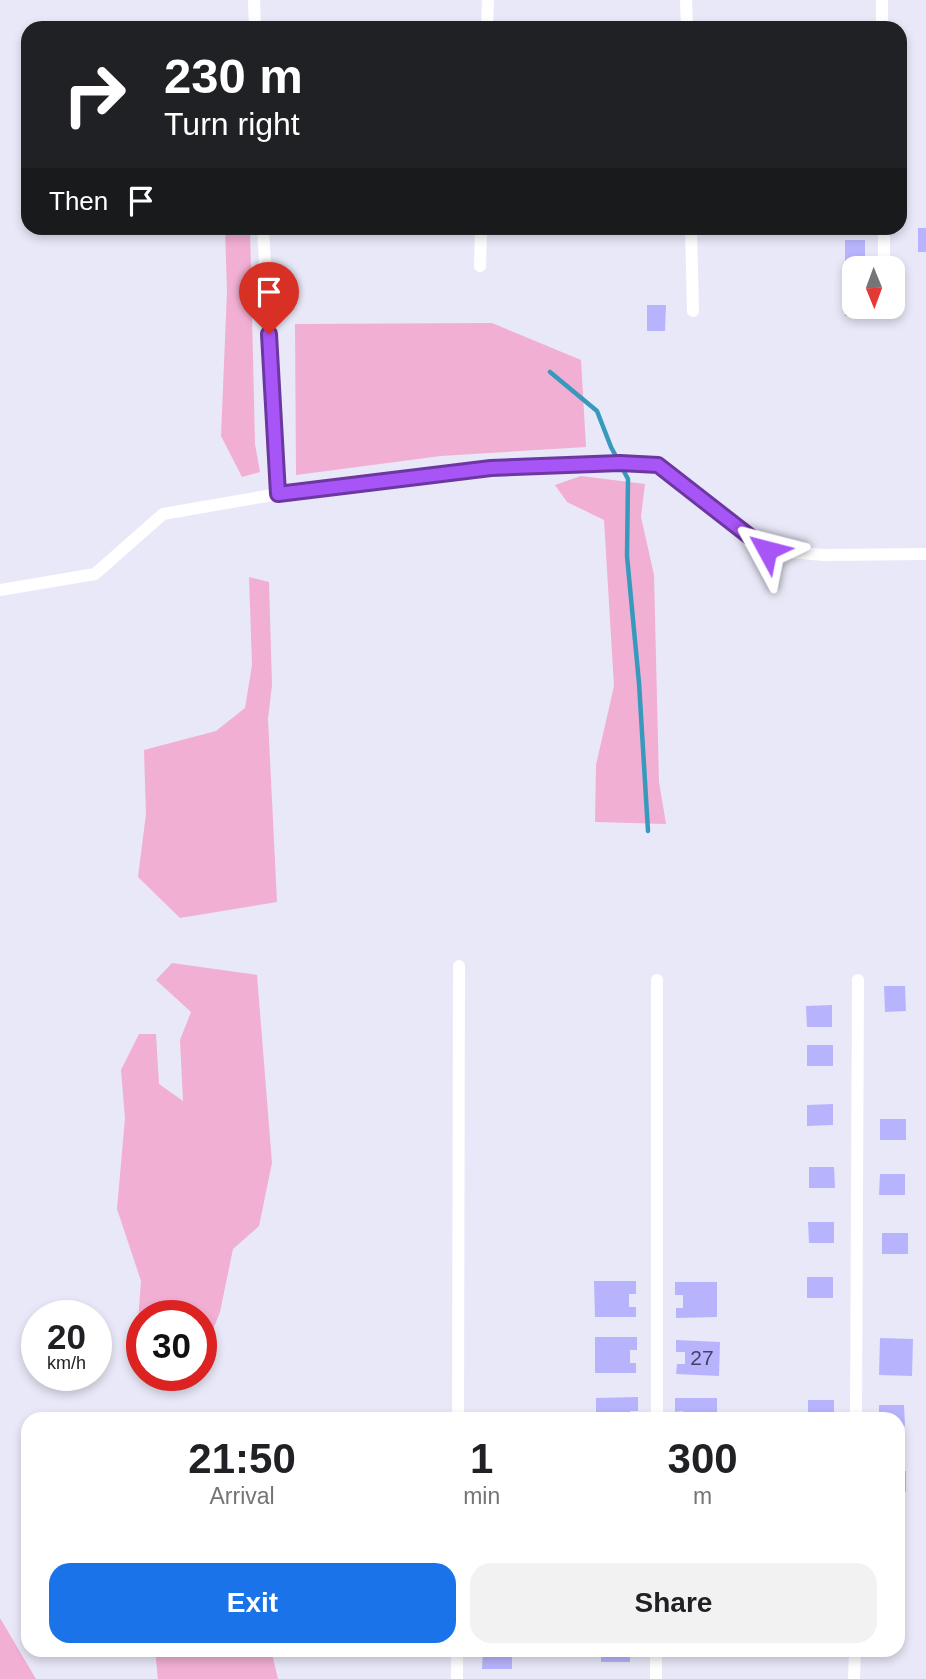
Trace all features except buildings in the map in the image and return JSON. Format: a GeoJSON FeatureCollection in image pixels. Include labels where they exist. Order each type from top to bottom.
{"type":"FeatureCollection","features":[{"type":"Feature","properties":{"kind":"street"},"geometry":{"type":"LineString","coordinates":[[254,0],[255,21]]}},
{"type":"Feature","properties":{"kind":"street"},"geometry":{"type":"LineString","coordinates":[[487,21],[488,0]]}},
{"type":"Feature","properties":{"kind":"street"},"geometry":{"type":"LineString","coordinates":[[686,0],[687,21]]}},
{"type":"Feature","properties":{"kind":"street"},"geometry":{"type":"LineString","coordinates":[[882,0],[882,21]]}},
{"type":"Feature","properties":{"kind":"street"},"geometry":{"type":"LineString","coordinates":[[263,235],[278,494]]}},
{"type":"Feature","properties":{"kind":"street"},"geometry":{"type":"LineString","coordinates":[[480,266],[481,235]]}},
{"type":"Feature","properties":{"kind":"street"},"geometry":{"type":"LineString","coordinates":[[691,235],[693,312]]}},
{"type":"Feature","properties":{"kind":"street"},"geometry":{"type":"LineString","coordinates":[[884,235],[884,256]]}},
{"type":"Feature","properties":{"kind":"street"},"geometry":{"type":"LineString","coordinates":[[0,590],[95,574],[163,514],[278,494],[491,468],[620,463],[658,465],[767,550],[824,555],[926,554]]}},
{"type":"Feature","properties":{"kind":"street"},"geometry":{"type":"LineString","coordinates":[[458,1412],[459,966]]}},
{"type":"Feature","properties":{"kind":"street"},"geometry":{"type":"LineString","coordinates":[[657,980],[657,1412]]}},
{"type":"Feature","properties":{"kind":"street"},"geometry":{"type":"LineString","coordinates":[[856,1412],[858,980]]}},
{"type":"Feature","properties":{"kind":"street"},"geometry":{"type":"LineString","coordinates":[[457,1657],[457,1679]]}},
{"type":"Feature","properties":{"kind":"street"},"geometry":{"type":"LineString","coordinates":[[656,1657],[656,1679]]}},
{"type":"Feature","properties":{"kind":"street"},"geometry":{"type":"LineString","coordinates":[[854,1679],[855,1657]]}},
{"type":"Feature","properties":{"kind":"shaded area"},"geometry":{"type":"Polygon","coordinates":[[[225,235],[250,235],[255,444],[260,472],[242,477],[221,436],[227,291],[225,235]]]}},
{"type":"Feature","properties":{"kind":"shaded area"},"geometry":{"type":"Polygon","coordinates":[[[492,323],[581,360],[586,447],[441,456],[296,475],[295,324],[492,323]]]}},
{"type":"Feature","properties":{"kind":"shaded area"},"geometry":{"type":"Polygon","coordinates":[[[581,476],[645,484],[641,517],[654,575],[659,782],[666,824],[595,822],[596,765],[614,686],[604,520],[567,502],[555,485],[581,476]]]}},
{"type":"Feature","properties":{"kind":"shaded area"},"geometry":{"type":"Polygon","coordinates":[[[249,577],[269,582],[272,685],[268,719],[277,902],[180,918],[138,877],[146,814],[144,750],[216,731],[245,708],[252,665],[249,577]]]}},
{"type":"Feature","properties":{"kind":"shaded area"},"geometry":{"type":"Polygon","coordinates":[[[172,963],[257,975],[272,1163],[259,1226],[233,1249],[217,1319],[217,1300],[140,1300],[141,1281],[117,1209],[125,1118],[121,1070],[139,1034],[156,1034],[159,1084],[183,1101],[180,1040],[191,1012],[156,980],[172,963]]]}},
{"type":"Feature","properties":{"kind":"shaded area"},"geometry":{"type":"Polygon","coordinates":[[[0,1618],[36,1679],[0,1679],[0,1618]]]}},
{"type":"Feature","properties":{"kind":"shaded area"},"geometry":{"type":"Polygon","coordinates":[[[156,1657],[273,1657],[278,1679],[158,1679],[156,1657]]]}},
{"type":"Feature","properties":{"kind":"waterway"},"geometry":{"type":"LineString","coordinates":[[550,372],[597,411],[611,447],[628,479],[627,556],[639,683],[648,831]]}},
{"type":"Feature","properties":{"kind":"route"},"geometry":{"type":"LineString","coordinates":[[269,334],[278,494],[491,468],[620,463],[658,465],[767,550]]}}]}
